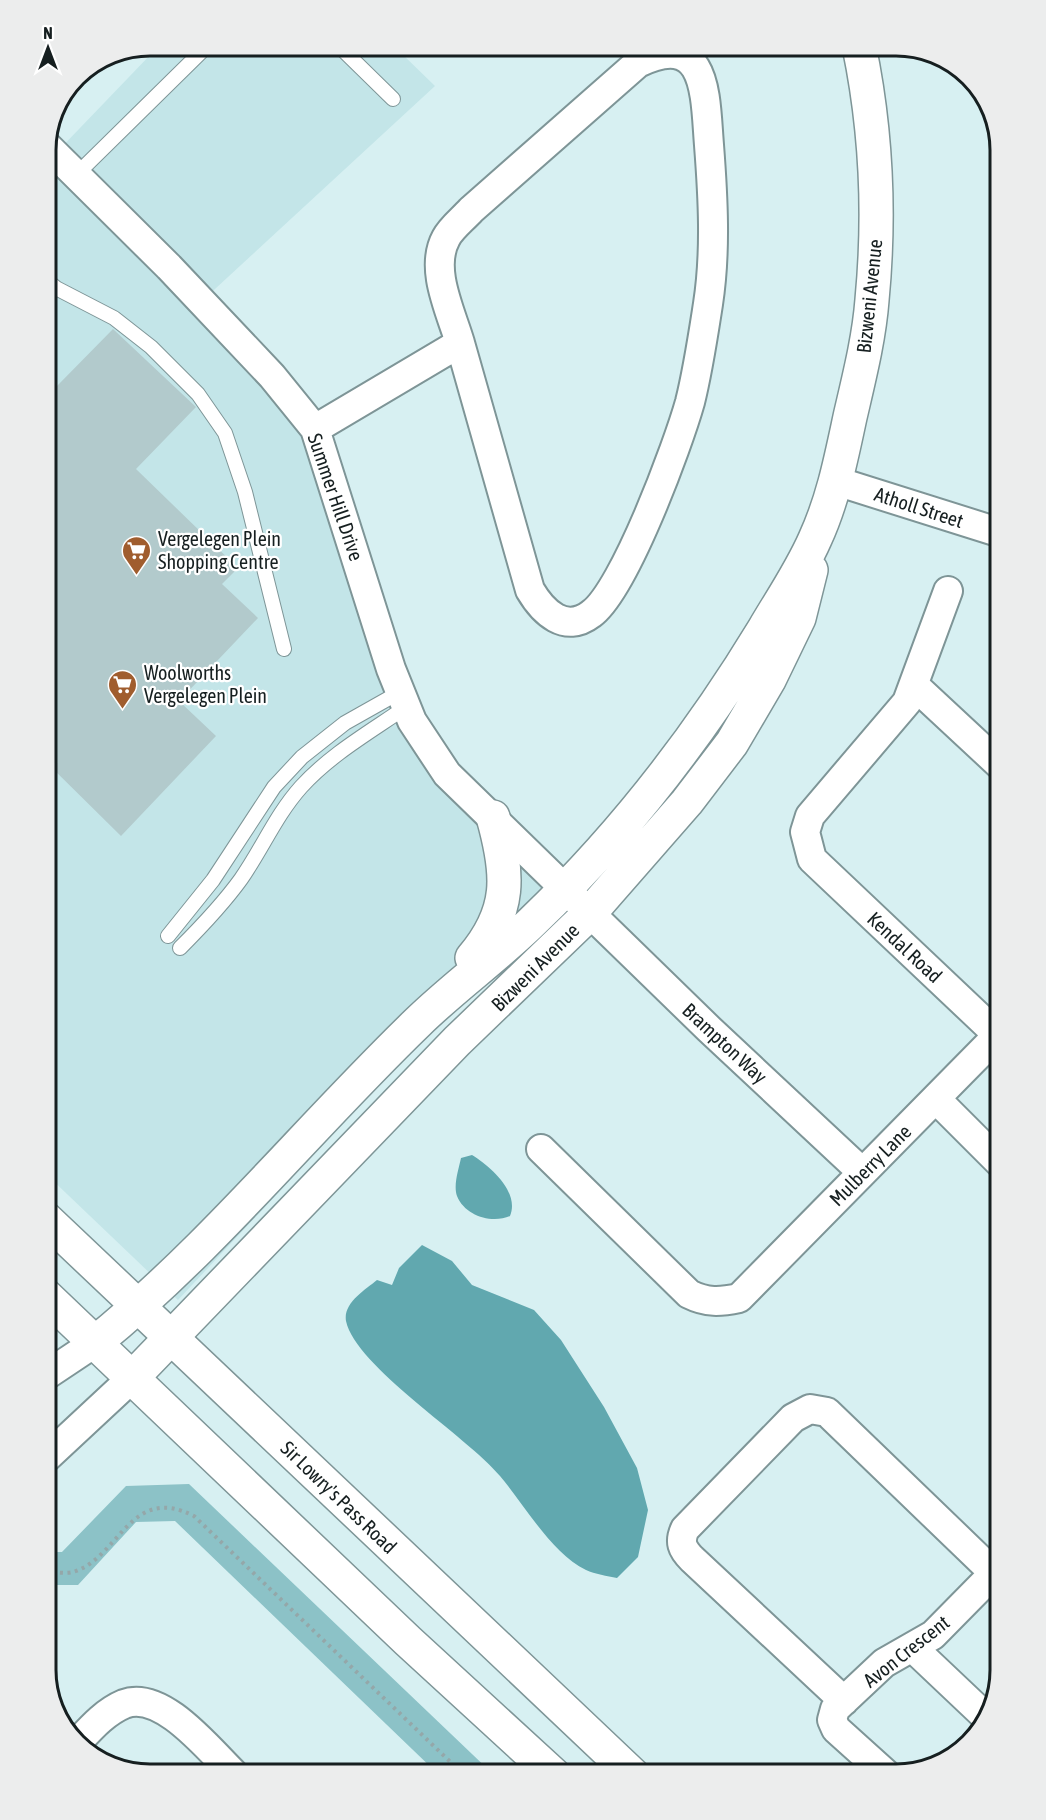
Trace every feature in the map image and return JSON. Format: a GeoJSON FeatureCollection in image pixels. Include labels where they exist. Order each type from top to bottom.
{"type":"FeatureCollection","features":[{"type":"Feature","properties":{"kind":"street"},"geometry":{"type":"LineString","coordinates":[[652,56],[638,63],[471,210],[446,236],[439,255],[441,278],[530,590],[540,608],[551,618],[576,621],[590,615],[614,587],[666,475],[690,401],[706,312],[713,204],[706,113],[701,81],[693,61],[684,56]]}},
{"type":"Feature","properties":{"kind":"street","name":"Bizweni Avenue"},"geometry":{"type":"LineString","coordinates":[[96,1342],[138,1308],[187,1262],[419,1021],[532,922],[659,784],[708,718],[815,540],[836,480],[870,313],[876,234],[867,94],[861,56]]}},
{"type":"Feature","properties":{"kind":"street","name":"Summer Hill Drive"},"geometry":{"type":"LineString","coordinates":[[56,159],[77,174],[272,376],[315,429],[412,721],[447,774],[564,889]]}},
{"type":"Feature","properties":{"kind":"street"},"geometry":{"type":"LineString","coordinates":[[315,429],[460,343]]}},
{"type":"Feature","properties":{"kind":"street","name":"Atholl Street"},"geometry":{"type":"LineString","coordinates":[[836,480],[990,529]]}},
{"type":"Feature","properties":{"kind":"street","name":"Bizweni Avenue"},"geometry":{"type":"LineString","coordinates":[[132,1378],[457,1041],[489,1014],[590,913],[687,802],[732,743],[769,680],[799,618],[811,575],[815,540]]}},
{"type":"Feature","properties":{"kind":"street"},"geometry":{"type":"LineString","coordinates":[[948,591],[915,686],[990,756]]}},
{"type":"Feature","properties":{"kind":"street","name":"Kendal Road"},"geometry":{"type":"LineString","coordinates":[[915,686],[907,702],[810,816],[805,832],[812,859],[990,1024]]}},
{"type":"Feature","properties":{"kind":"street"},"geometry":{"type":"LineString","coordinates":[[419,1021],[490,938],[499,919],[504,899],[503,851],[493,817]]}},
{"type":"Feature","properties":{"kind":"street","name":"Brampton Way"},"geometry":{"type":"LineString","coordinates":[[564,889],[862,1172]]}},
{"type":"Feature","properties":{"kind":"street","name":"Mulberry Lane"},"geometry":{"type":"LineString","coordinates":[[541,1149],[689,1294],[716,1302],[739,1298],[990,1043]]}},
{"type":"Feature","properties":{"kind":"street"},"geometry":{"type":"LineString","coordinates":[[936,1099],[990,1153]]}},
{"type":"Feature","properties":{"kind":"street","name":"Sir Lowry's Pass Road"},"geometry":{"type":"LineString","coordinates":[[56,1229],[621,1764]]}},
{"type":"Feature","properties":{"kind":"street"},"geometry":{"type":"LineString","coordinates":[[56,1312],[96,1342],[408,1641],[542,1764]]}},
{"type":"Feature","properties":{"kind":"street"},"geometry":{"type":"LineString","coordinates":[[56,1369],[96,1342]]}},
{"type":"Feature","properties":{"kind":"street"},"geometry":{"type":"LineString","coordinates":[[56,1449],[132,1378]]}},
{"type":"Feature","properties":{"kind":"street"},"geometry":{"type":"LineString","coordinates":[[875,1764],[836,1729],[832,1720],[839,1705],[692,1559],[682,1545],[681,1537],[685,1529],[793,1418],[810,1409],[827,1412],[990,1563]]}},
{"type":"Feature","properties":{"kind":"street","name":"Avon Crescent"},"geometry":{"type":"LineString","coordinates":[[839,1705],[884,1663],[933,1635],[990,1576]]}},
{"type":"Feature","properties":{"kind":"street"},"geometry":{"type":"LineString","coordinates":[[912,1647],[981,1712]]}},
{"type":"Feature","properties":{"kind":"street"},"geometry":{"type":"LineString","coordinates":[[83,1737],[112,1710],[126,1703],[160,1706],[224,1764]]}},
{"type":"Feature","properties":{"kind":"lane"},"geometry":{"type":"LineString","coordinates":[[77,174],[197,56]]}},
{"type":"Feature","properties":{"kind":"lane"},"geometry":{"type":"LineString","coordinates":[[349,56],[393,99]]}},
{"type":"Feature","properties":{"kind":"lane"},"geometry":{"type":"LineString","coordinates":[[56,288],[114,318],[151,347],[198,394],[225,433],[245,492],[284,649]]}},
{"type":"Feature","properties":{"kind":"lane"},"geometry":{"type":"LineString","coordinates":[[168,936],[213,880],[274,787],[302,757],[345,723],[403,699]]}},
{"type":"Feature","properties":{"kind":"lane"},"geometry":{"type":"LineString","coordinates":[[180,948],[219,907],[242,878],[280,814],[301,787],[403,699]]}},
{"type":"Feature","properties":{"kind":"path"},"geometry":{"type":"LineString","coordinates":[[56,1571],[72,1572],[88,1564],[143,1512],[175,1506],[194,1516],[453,1764]]}},
{"type":"Feature","properties":{"kind":"shaded area"},"geometry":{"type":"Polygon","coordinates":[[[149,56],[404,56],[435,86],[202,301],[315,428],[446,775],[562,889],[178,1300],[56,1184],[56,153],[149,56]]]}},
{"type":"Feature","properties":{"kind":"shaded area"},"geometry":{"type":"Polygon","coordinates":[[[472,1155],[495,1173],[507,1189],[512,1207],[510,1216],[487,1218],[466,1209],[461,1203],[456,1192],[456,1182],[461,1158],[472,1155]]]}},
{"type":"Feature","properties":{"kind":"shaded area"},"geometry":{"type":"Polygon","coordinates":[[[422,1245],[452,1261],[472,1285],[534,1310],[561,1340],[604,1407],[637,1468],[648,1510],[638,1557],[617,1578],[586,1570],[561,1552],[500,1476],[463,1441],[390,1380],[354,1339],[346,1321],[346,1314],[351,1303],[377,1280],[392,1285],[399,1268],[422,1245]]]}},
{"type":"Feature","properties":{"kind":"shaded area"},"geometry":{"type":"Polygon","coordinates":[[[189,1484],[482,1764],[428,1764],[175,1521],[136,1522],[78,1585],[56,1585],[56,1552],[62,1552],[126,1486],[189,1484]]]}},
{"type":"Feature","properties":{"kind":"building","name":"Vergelegen Plein Shopping Centre"},"geometry":{"type":"Polygon","coordinates":[[[113,329],[196,407],[136,469],[238,568],[222,584],[258,618],[179,701],[216,736],[121,836],[56,772],[57,386],[113,329]]]}},
{"type":"Feature","properties":{"kind":"place","name":"Vergelegen Plein Shopping Centre"},"geometry":{"type":"Point","coordinates":[137,576]}},
{"type":"Feature","properties":{"kind":"place","name":"Woolworths Vergelegen Plein"},"geometry":{"type":"Point","coordinates":[123,710]}}]}
